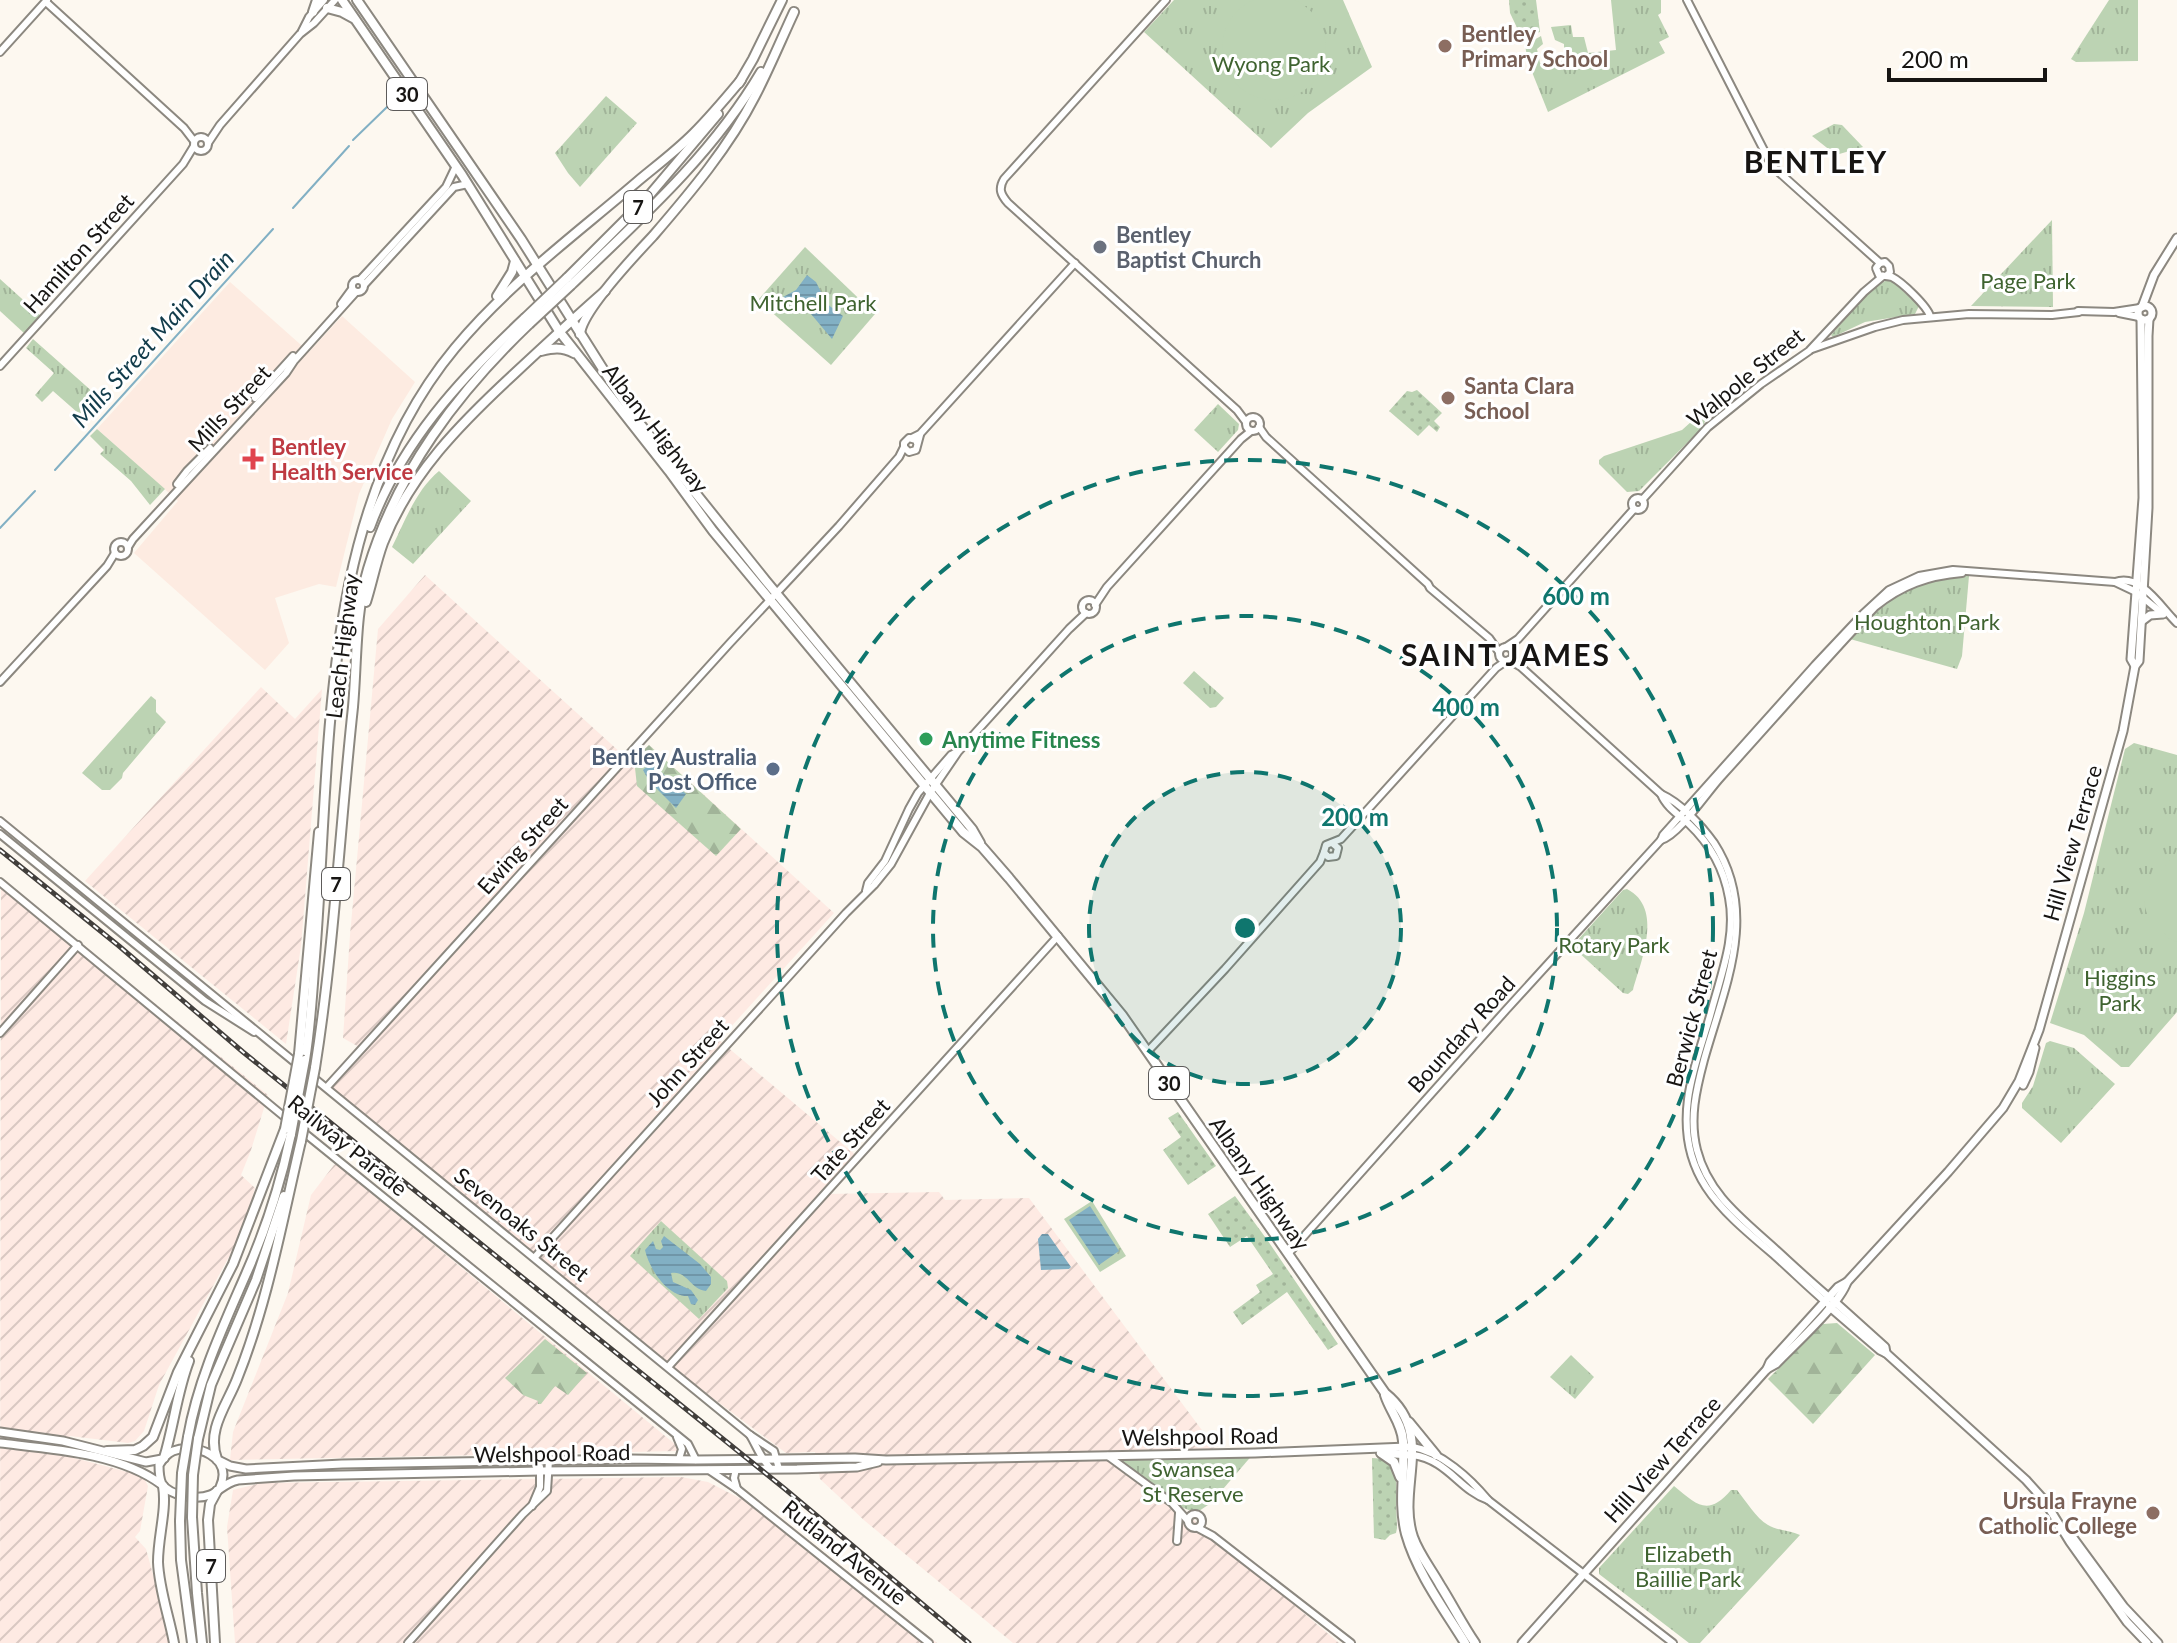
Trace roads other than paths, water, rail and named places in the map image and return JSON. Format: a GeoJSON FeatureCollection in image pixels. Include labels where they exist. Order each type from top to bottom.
{"type":"FeatureCollection","features":[{"type":"Feature","properties":{"kind":"highway"},"geometry":{"type":"LineString","coordinates":[[313,12],[317,0]]}},
{"type":"Feature","properties":{"kind":"highway","name":"Albany Highway"},"geometry":{"type":"LineString","coordinates":[[342,0],[468,184],[559,331],[770,602],[930,785]]}},
{"type":"Feature","properties":{"kind":"highway","name":"Albany Highway"},"geometry":{"type":"LineString","coordinates":[[357,0],[538,264],[637,420],[930,785],[963,832],[982,847],[1122,1015],[1385,1393]]}},
{"type":"Feature","properties":{"kind":"highway","name":"Leach Highway"},"geometry":{"type":"LineString","coordinates":[[569,282],[672,171],[720,111],[741,80],[782,0]]}},
{"type":"Feature","properties":{"kind":"highway","name":"Leach Highway"},"geometry":{"type":"LineString","coordinates":[[297,1157],[322,1027],[359,626],[368,570],[382,530],[431,436],[465,390],[527,321],[679,180],[706,150],[752,87],[799,0]]}},
{"type":"Feature","properties":{"kind":"highway"},"geometry":{"type":"LineString","coordinates":[[326,4],[357,21]]}},
{"type":"Feature","properties":{"kind":"highway"},"geometry":{"type":"LineString","coordinates":[[580,334],[583,323],[605,291],[687,195],[730,137],[754,97],[794,12]]}},
{"type":"Feature","properties":{"kind":"highway"},"geometry":{"type":"LineString","coordinates":[[347,588],[379,482],[394,445],[436,373],[454,349],[524,276],[692,135],[741,80]]}},
{"type":"Feature","properties":{"kind":"highway"},"geometry":{"type":"LineString","coordinates":[[521,239],[533,248],[554,251]]}},
{"type":"Feature","properties":{"kind":"highway"},"geometry":{"type":"LineString","coordinates":[[489,310],[512,272],[515,261]]}},
{"type":"Feature","properties":{"kind":"highway"},"geometry":{"type":"LineString","coordinates":[[359,626],[383,543],[405,499],[430,461],[458,427],[605,291]]}},
{"type":"Feature","properties":{"kind":"highway","name":"7"},"geometry":{"type":"LineString","coordinates":[[202,1643],[192,1517],[192,1416],[208,1363],[281,1179],[315,960],[328,750],[347,588],[379,502],[418,436],[483,358],[527,321]]}},
{"type":"Feature","properties":{"kind":"highway"},"geometry":{"type":"LineString","coordinates":[[537,352],[555,347],[578,356]]}},
{"type":"Feature","properties":{"kind":"highway"},"geometry":{"type":"LineString","coordinates":[[302,1057],[300,1042],[313,885],[335,673]]}},
{"type":"Feature","properties":{"kind":"highway"},"geometry":{"type":"LineString","coordinates":[[300,1042],[315,960]]}},
{"type":"Feature","properties":{"kind":"highway"},"geometry":{"type":"LineString","coordinates":[[107,1451],[135,1450],[153,1437],[178,1372],[233,1264],[288,1131]]}},
{"type":"Feature","properties":{"kind":"highway","name":"7"},"geometry":{"type":"LineString","coordinates":[[192,1643],[181,1560],[182,1473],[211,1385],[256,1280],[297,1157]]}},
{"type":"Feature","properties":{"kind":"highway","name":"7"},"geometry":{"type":"LineString","coordinates":[[219,1460],[213,1447],[215,1429],[251,1341],[276,1257],[297,1157]]}},
{"type":"Feature","properties":{"kind":"highway"},"geometry":{"type":"LineString","coordinates":[[164,1458],[172,1433],[181,1381],[213,1304]]}},
{"type":"Feature","properties":{"kind":"highway","name":"30"},"geometry":{"type":"LineString","coordinates":[[1385,1393],[1394,1400],[1413,1439],[1402,1489],[1403,1519],[1411,1548],[1465,1643]]}},
{"type":"Feature","properties":{"kind":"highway","name":"30"},"geometry":{"type":"LineString","coordinates":[[1385,1393],[1408,1451],[1408,1509],[1412,1534],[1419,1551],[1475,1643]]}},
{"type":"Feature","properties":{"kind":"highway"},"geometry":{"type":"LineString","coordinates":[[1403,1415],[1436,1455]]}},
{"type":"Feature","properties":{"kind":"highway"},"geometry":{"type":"LineString","coordinates":[[1381,1453],[1396,1465],[1402,1489]]}},
{"type":"Feature","properties":{"kind":"highway"},"geometry":{"type":"LineString","coordinates":[[163,1485],[165,1496],[158,1565],[174,1643]]}},
{"type":"Feature","properties":{"kind":"highway","name":"7"},"geometry":{"type":"LineString","coordinates":[[215,1643],[208,1520],[210,1504],[219,1489]]}},
{"type":"Feature","properties":{"kind":"main road","name":"Hill View Terrace"},"geometry":{"type":"LineString","coordinates":[[2135,666],[2131,659],[2148,508],[2148,336],[2144,313],[2149,288],[2177,238]]}},
{"type":"Feature","properties":{"kind":"main road","name":"Hill View Terrace"},"geometry":{"type":"LineString","coordinates":[[1522,1643],[1767,1369],[1776,1364],[1844,1290],[1847,1282],[2003,1108],[2019,1081],[2039,1030],[2123,731],[2135,666],[2139,661],[2142,621],[2140,590]]}},
{"type":"Feature","properties":{"kind":"main road"},"geometry":{"type":"LineString","coordinates":[[2142,621],[2150,615],[2167,615]]}},
{"type":"Feature","properties":{"kind":"main road","name":"Berwick Street"},"geometry":{"type":"LineString","coordinates":[[1830,1302],[1885,1347],[1886,1353],[2026,1480],[2044,1500],[2115,1606],[2147,1643]]}},
{"type":"Feature","properties":{"kind":"main road"},"geometry":{"type":"LineString","coordinates":[[0,1443],[121,1463],[143,1472],[173,1492],[192,1496],[209,1496],[219,1489],[224,1474],[219,1460],[201,1452],[175,1451],[149,1463],[63,1441],[5,1433]]}},
{"type":"Feature","properties":{"kind":"main road"},"geometry":{"type":"LineString","coordinates":[[5,1433],[12,1440],[28,1446]]}},
{"type":"Feature","properties":{"kind":"main road","name":"Welshpool Road"},"geometry":{"type":"LineString","coordinates":[[1372,1450],[1378,1446],[1408,1451]]}},
{"type":"Feature","properties":{"kind":"main road","name":"Welshpool Road"},"geometry":{"type":"LineString","coordinates":[[219,1489],[238,1480],[294,1476],[709,1470],[855,1458],[1408,1451]]}},
{"type":"Feature","properties":{"kind":"main road"},"geometry":{"type":"LineString","coordinates":[[163,1485],[159,1467],[164,1458]]}},
{"type":"Feature","properties":{"kind":"main road","name":"Welshpool Road"},"geometry":{"type":"LineString","coordinates":[[219,1460],[246,1469],[342,1464],[679,1459],[761,1459],[776,1466]]}},
{"type":"Feature","properties":{"kind":"main road","name":"Berwick Street"},"geometry":{"type":"LineString","coordinates":[[2069,1538],[2074,1539],[2124,1607],[2158,1643]]}},
{"type":"Feature","properties":{"kind":"street","name":"Hamilton Street"},"geometry":{"type":"LineString","coordinates":[[300,34],[313,12],[335,0]]}},
{"type":"Feature","properties":{"kind":"street","name":"Berwick Street"},"geometry":{"type":"LineString","coordinates":[[1166,0],[1004,179],[1001,194],[1251,426],[1431,584],[1661,794],[1664,801],[1685,816],[1704,840],[1727,888],[1731,921],[1726,959],[1688,1095],[1688,1134],[1694,1164],[1716,1203],[1830,1302]]}},
{"type":"Feature","properties":{"kind":"street"},"geometry":{"type":"LineString","coordinates":[[1687,0],[1772,166],[1871,257],[1878,267],[1928,308],[1930,316]]}},
{"type":"Feature","properties":{"kind":"street"},"geometry":{"type":"LineString","coordinates":[[0,52],[46,1],[200,142]]}},
{"type":"Feature","properties":{"kind":"street","name":"Hamilton Street"},"geometry":{"type":"LineString","coordinates":[[0,366],[200,142],[220,125],[300,34],[314,23],[326,4]]}},
{"type":"Feature","properties":{"kind":"street"},"geometry":{"type":"LineString","coordinates":[[362,282],[353,281],[354,290],[362,291],[362,282],[446,187],[456,166]]}},
{"type":"Feature","properties":{"kind":"street"},"geometry":{"type":"LineString","coordinates":[[362,282],[454,187],[468,184]]}},
{"type":"Feature","properties":{"kind":"street"},"geometry":{"type":"LineString","coordinates":[[915,440],[906,440],[906,449],[916,450],[915,440],[920,434],[1075,263]]}},
{"type":"Feature","properties":{"kind":"street"},"geometry":{"type":"LineString","coordinates":[[1878,267],[1887,263],[1887,274]]}},
{"type":"Feature","properties":{"kind":"street","name":"Walpole Street"},"geometry":{"type":"LineString","coordinates":[[1872,284],[1878,267]]}},
{"type":"Feature","properties":{"kind":"street","name":"Walpole Street"},"geometry":{"type":"LineString","coordinates":[[1506,654],[1634,509],[1631,504],[1633,500],[1642,500],[1708,427],[1809,351],[1872,284],[1887,274]]}},
{"type":"Feature","properties":{"kind":"street","name":"Mills Street"},"geometry":{"type":"LineString","coordinates":[[126,544],[286,373],[354,290]]}},
{"type":"Feature","properties":{"kind":"street"},"geometry":{"type":"LineString","coordinates":[[1809,351],[1889,323],[1930,316],[2057,311],[2144,313]]}},
{"type":"Feature","properties":{"kind":"street"},"geometry":{"type":"LineString","coordinates":[[1107,587],[1084,602],[1084,610],[1092,613],[1107,587],[1251,426]]}},
{"type":"Feature","properties":{"kind":"street","name":"Ewing Street"},"geometry":{"type":"LineString","coordinates":[[327,1087],[906,449]]}},
{"type":"Feature","properties":{"kind":"street"},"geometry":{"type":"LineString","coordinates":[[0,682],[117,555],[128,554],[126,544],[118,542],[115,545],[117,555]]}},
{"type":"Feature","properties":{"kind":"street","name":"Boundary Road"},"geometry":{"type":"LineString","coordinates":[[1288,1254],[1663,835],[1685,816],[1815,665],[1881,596],[1902,582],[1926,573],[1953,570],[2115,582],[2140,590],[2177,623]]}},
{"type":"Feature","properties":{"kind":"street"},"geometry":{"type":"LineString","coordinates":[[1088,600],[1095,605]]}},
{"type":"Feature","properties":{"kind":"street","name":"John Street"},"geometry":{"type":"LineString","coordinates":[[535,1257],[866,891],[868,883],[885,861],[909,809],[951,755],[958,752],[1084,610]]}},
{"type":"Feature","properties":{"kind":"street"},"geometry":{"type":"LineString","coordinates":[[1326,855],[1336,856],[1335,846],[1506,654]]}},
{"type":"Feature","properties":{"kind":"street","name":"Sevenoaks Street"},"geometry":{"type":"LineString","coordinates":[[0,821],[750,1435],[774,1451],[776,1466]]}},
{"type":"Feature","properties":{"kind":"street","name":"Sevenoaks Street"},"geometry":{"type":"LineString","coordinates":[[0,834],[205,1001],[271,1041]]}},
{"type":"Feature","properties":{"kind":"street"},"geometry":{"type":"LineString","coordinates":[[1148,1051],[1320,862],[1326,855],[1326,845],[1335,846]]}},
{"type":"Feature","properties":{"kind":"street","name":"Railway Parade"},"geometry":{"type":"LineString","coordinates":[[0,882],[691,1447],[696,1460]]}},
{"type":"Feature","properties":{"kind":"street"},"geometry":{"type":"LineString","coordinates":[[76,895],[96,898],[94,910]]}},
{"type":"Feature","properties":{"kind":"street","name":"Tate Street"},"geometry":{"type":"LineString","coordinates":[[668,1367],[1058,936]]}},
{"type":"Feature","properties":{"kind":"street"},"geometry":{"type":"LineString","coordinates":[[0,1033],[78,945]]}},
{"type":"Feature","properties":{"kind":"street"},"geometry":{"type":"LineString","coordinates":[[675,1434],[682,1445],[679,1459]]}},
{"type":"Feature","properties":{"kind":"street","name":"Sevenoaks Street"},"geometry":{"type":"LineString","coordinates":[[750,1435],[761,1459]]}},
{"type":"Feature","properties":{"kind":"street"},"geometry":{"type":"LineString","coordinates":[[1408,1451],[1443,1467],[1479,1497],[1488,1500]]}},
{"type":"Feature","properties":{"kind":"street"},"geometry":{"type":"LineString","coordinates":[[1408,1451],[1436,1455],[1488,1500],[1673,1642]]}},
{"type":"Feature","properties":{"kind":"street"},"geometry":{"type":"LineString","coordinates":[[1108,1456],[1172,1503],[1201,1516],[1201,1525],[1213,1536],[1351,1643]]}},
{"type":"Feature","properties":{"kind":"street"},"geometry":{"type":"LineString","coordinates":[[408,1643],[547,1491],[544,1460]]}},
{"type":"Feature","properties":{"kind":"street"},"geometry":{"type":"LineString","coordinates":[[736,1469],[733,1475],[737,1489]]}},
{"type":"Feature","properties":{"kind":"street","name":"Rutland Avenue"},"geometry":{"type":"LineString","coordinates":[[709,1470],[929,1643]]}},
{"type":"Feature","properties":{"kind":"street"},"geometry":{"type":"LineString","coordinates":[[1172,1503],[1191,1527],[1201,1525]]}},
{"type":"Feature","properties":{"kind":"street"},"geometry":{"type":"LineString","coordinates":[[1177,1541],[1179,1512]]}},
{"type":"Feature","properties":{"kind":"street"},"geometry":{"type":"LineString","coordinates":[[1188,1521],[1189,1516],[1196,1513]]}},
{"type":"Feature","properties":{"kind":"water"},"geometry":{"type":"Polygon","coordinates":[[[807,275],[816,282],[827,304],[843,316],[832,339],[811,314],[783,297],[796,290],[807,275]]]}},
{"type":"Feature","properties":{"kind":"water"},"geometry":{"type":"Polygon","coordinates":[[[651,763],[686,794],[676,808],[649,781],[643,770],[651,763]]]}},
{"type":"Feature","properties":{"kind":"water"},"geometry":{"type":"Polygon","coordinates":[[[1090,1206],[1119,1251],[1099,1265],[1069,1220],[1090,1206]]]}},
{"type":"Feature","properties":{"kind":"water"},"geometry":{"type":"Polygon","coordinates":[[[1042,1234],[1048,1234],[1071,1267],[1069,1269],[1041,1270],[1038,1239],[1042,1234]]]}},
{"type":"Feature","properties":{"kind":"water"},"geometry":{"type":"Polygon","coordinates":[[[664,1236],[700,1264],[711,1277],[706,1291],[681,1274],[671,1273],[673,1282],[691,1290],[698,1300],[695,1305],[691,1304],[688,1296],[666,1287],[650,1265],[645,1250],[653,1241],[656,1249],[660,1250],[664,1236]]]}},
{"type":"Feature","properties":{"kind":"waterway"},"geometry":{"type":"LineString","coordinates":[[353,140],[387,107]]}},
{"type":"Feature","properties":{"kind":"waterway","name":"Mills Street Main Drain"},"geometry":{"type":"LineString","coordinates":[[293,208],[349,146]]}},
{"type":"Feature","properties":{"kind":"waterway","name":"Mills Street Main Drain"},"geometry":{"type":"LineString","coordinates":[[55,470],[273,229]]}},
{"type":"Feature","properties":{"kind":"waterway","name":"Mills Street Main Drain"},"geometry":{"type":"LineString","coordinates":[[0,528],[35,491]]}},
{"type":"Feature","properties":{"kind":"railway"},"geometry":{"type":"LineString","coordinates":[[0,850],[243,1052],[785,1489],[969,1643]]}},
{"type":"Feature","properties":{"kind":"place","name":"Bentley Primary School"},"geometry":{"type":"Point","coordinates":[1445,46]}},
{"type":"Feature","properties":{"kind":"place","name":"Bentley Baptist Church"},"geometry":{"type":"Point","coordinates":[1100,247]}},
{"type":"Feature","properties":{"kind":"place","name":"Santa Clara School"},"geometry":{"type":"Point","coordinates":[1448,398]}},
{"type":"Feature","properties":{"kind":"place","name":"Bentley Health Service"},"geometry":{"type":"Point","coordinates":[253,459]}},
{"type":"Feature","properties":{"kind":"place","name":"Anytime Fitness"},"geometry":{"type":"Point","coordinates":[926,739]}},
{"type":"Feature","properties":{"kind":"place","name":"Bentley Australia Post Office"},"geometry":{"type":"Point","coordinates":[773,769]}},
{"type":"Feature","properties":{"kind":"place","name":"Ursula Frayne Catholic College"},"geometry":{"type":"Point","coordinates":[2153,1513]}},
{"type":"Feature","properties":{"kind":"district","name":"BENTLEY"},"geometry":{"type":"Point","coordinates":[1816,161]}},
{"type":"Feature","properties":{"kind":"district","name":"SAINT JAMES"},"geometry":{"type":"Point","coordinates":[1506,654]}},
{"type":"Feature","properties":{"kind":"park label","name":"Wyong Park"},"geometry":{"type":"Point","coordinates":[1271,63]}},
{"type":"Feature","properties":{"kind":"park label","name":"Page Park"},"geometry":{"type":"Point","coordinates":[2028,280]}},
{"type":"Feature","properties":{"kind":"park label","name":"Mitchell Park"},"geometry":{"type":"Point","coordinates":[813,302]}},
{"type":"Feature","properties":{"kind":"park label","name":"Houghton Park"},"geometry":{"type":"Point","coordinates":[1927,621]}},
{"type":"Feature","properties":{"kind":"park label","name":"Rotary Park"},"geometry":{"type":"Point","coordinates":[1614,944]}},
{"type":"Feature","properties":{"kind":"park label","name":"Higgins Park"},"geometry":{"type":"Point","coordinates":[2120,990]}},
{"type":"Feature","properties":{"kind":"park label","name":"Swansea St Reserve"},"geometry":{"type":"Point","coordinates":[1193,1480]}},
{"type":"Feature","properties":{"kind":"park label","name":"Elizabeth Baillie Park"},"geometry":{"type":"Point","coordinates":[1688,1566]}}]}
